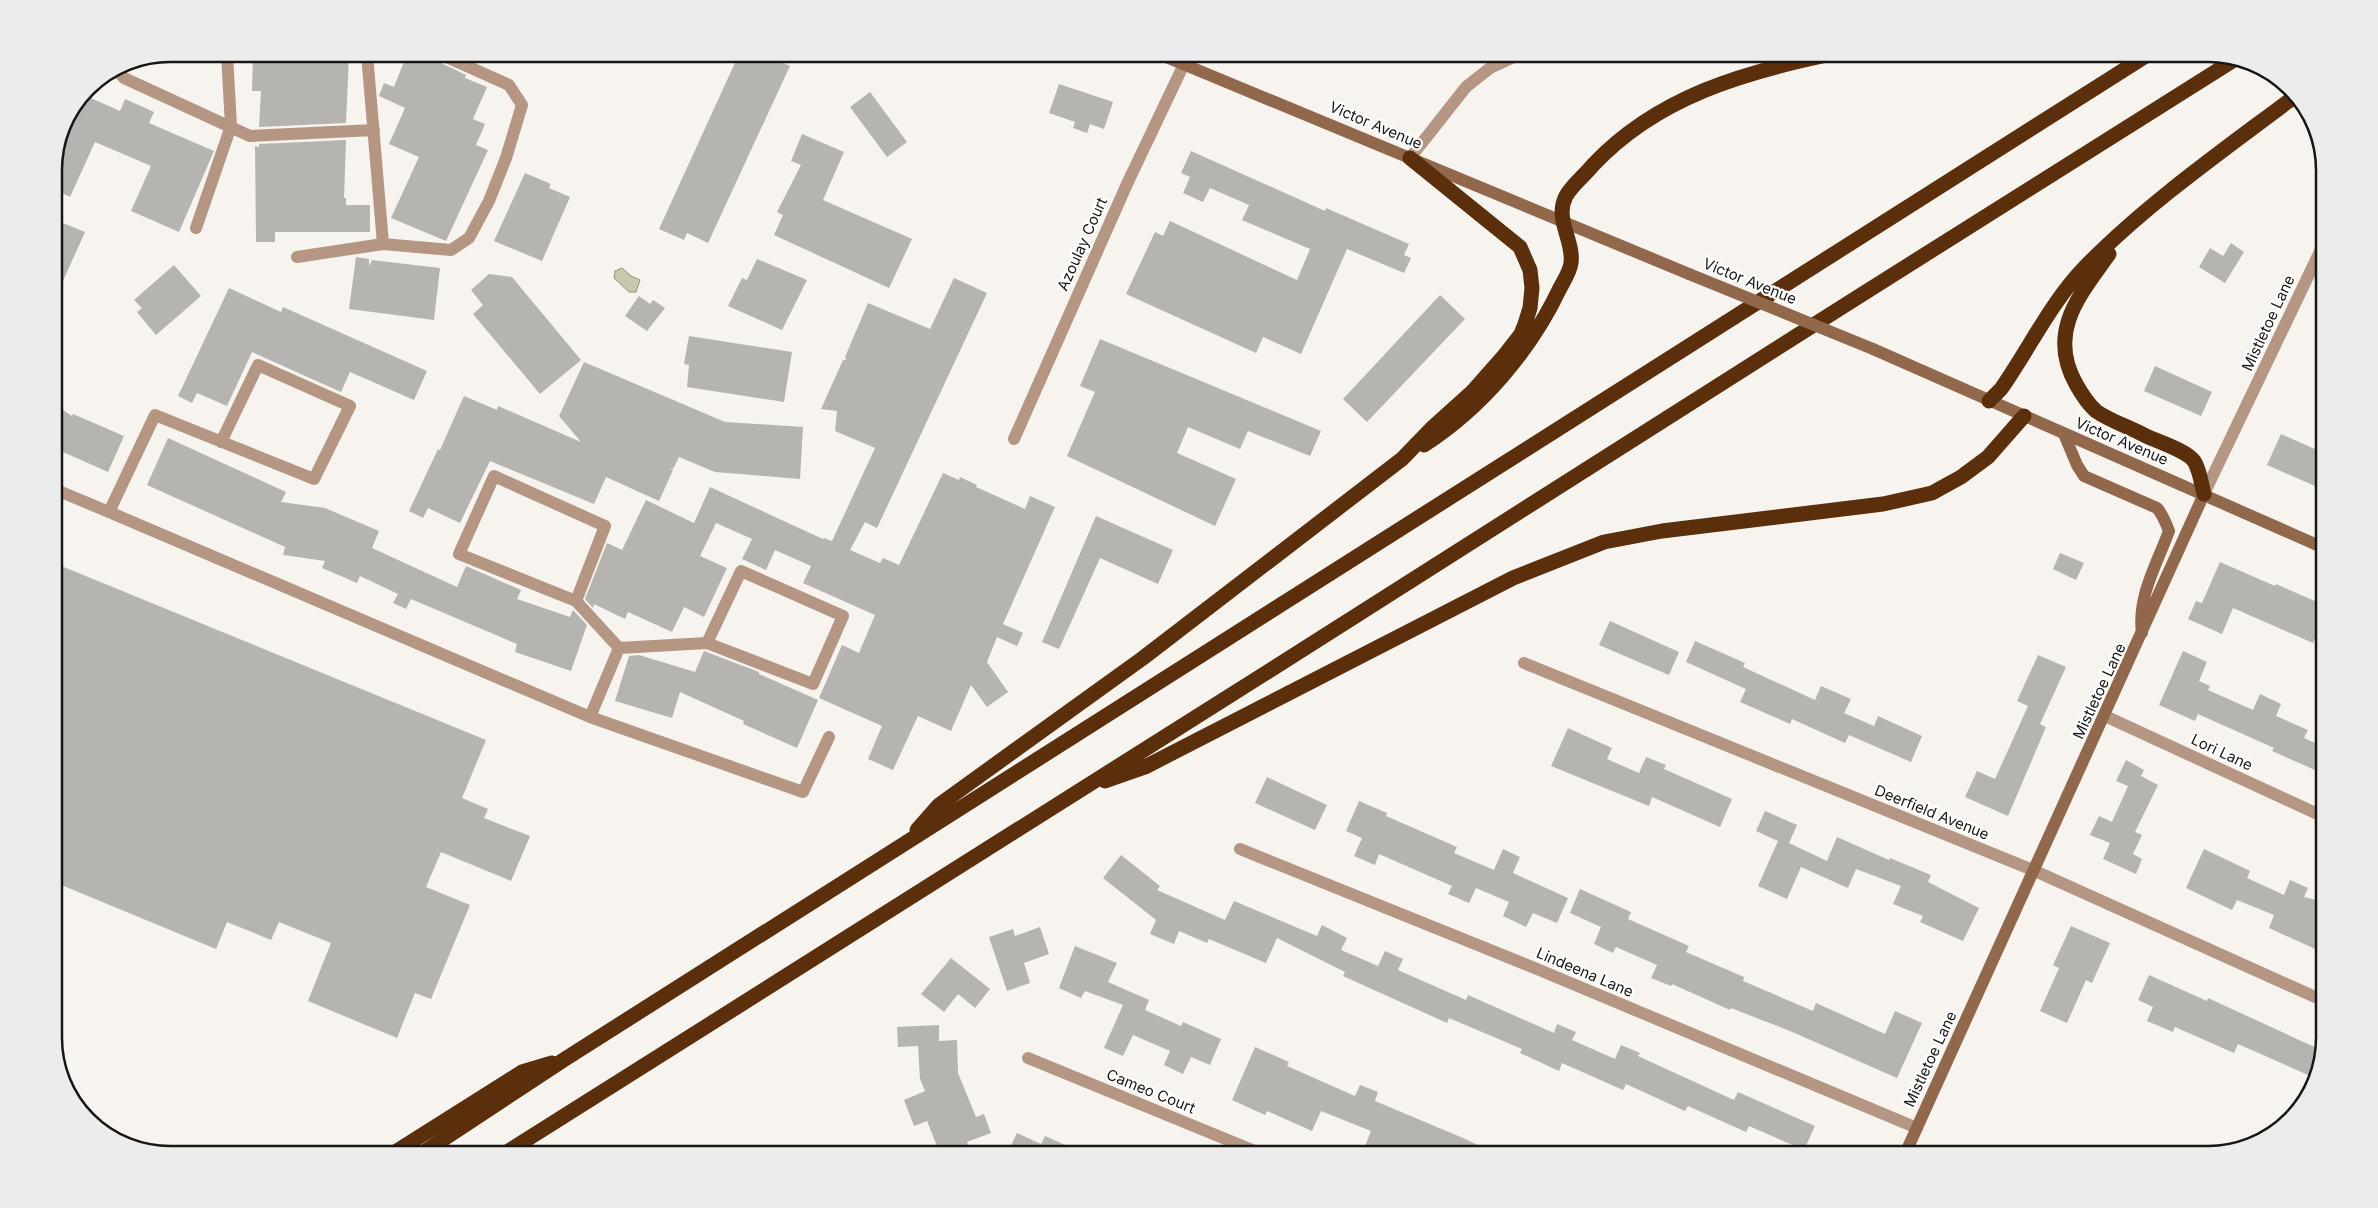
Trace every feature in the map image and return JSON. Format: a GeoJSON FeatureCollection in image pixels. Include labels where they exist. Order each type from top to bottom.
{"type":"FeatureCollection","features":[{"type":"Feature","properties":{"kind":"highway"},"geometry":{"type":"LineString","coordinates":[[906,843],[939,805],[1143,658],[1402,459],[1441,434],[1483,396],[1521,353],[1535,333],[1550,310],[1571,264],[1571,254],[1563,221],[1563,206],[1572,190],[1620,139],[1676,102],[1736,77],[1798,62]]}},
{"type":"Feature","properties":{"kind":"highway"},"geometry":{"type":"LineString","coordinates":[[433,1146],[565,1059],[2136,62]]}},
{"type":"Feature","properties":{"kind":"highway"},"geometry":{"type":"LineString","coordinates":[[517,1146],[1595,462],[1866,294],[2226,65]]}},
{"type":"Feature","properties":{"kind":"highway"},"geometry":{"type":"LineString","coordinates":[[1989,401],[2001,389],[2061,298],[2084,268],[2128,227],[2290,100]]}},
{"type":"Feature","properties":{"kind":"highway"},"geometry":{"type":"LineString","coordinates":[[1402,459],[1433,427],[1473,391],[1503,358],[1521,334],[1530,308],[1532,288],[1530,270],[1520,247],[1410,158]]}},
{"type":"Feature","properties":{"kind":"highway"},"geometry":{"type":"LineString","coordinates":[[2128,227],[2080,294],[2067,318],[2064,336],[2065,360],[2081,392],[2096,411],[2188,456],[2193,461],[2204,494]]}},
{"type":"Feature","properties":{"kind":"highway"},"geometry":{"type":"LineString","coordinates":[[1078,791],[1145,767],[1513,578],[1569,554],[1604,542],[1662,531],[1882,504],[1932,493],[1961,477],[1988,458],[2024,416]]}},
{"type":"Feature","properties":{"kind":"highway"},"geometry":{"type":"LineString","coordinates":[[405,1146],[522,1072],[565,1059]]}},
{"type":"Feature","properties":{"kind":"main road","name":"Victor Avenue"},"geometry":{"type":"LineString","coordinates":[[1180,63],[1873,349],[2315,544]]}},
{"type":"Feature","properties":{"kind":"main road"},"geometry":{"type":"LineString","coordinates":[[2064,434],[2077,465],[2084,476],[2157,508],[2162,514],[2168,529],[2144,598],[2140,616],[2142,634]]}},
{"type":"Feature","properties":{"kind":"main road","name":"Mistletoe Lane"},"geometry":{"type":"LineString","coordinates":[[1909,1146],[2035,871],[2204,494]]}},
{"type":"Feature","properties":{"kind":"street"},"geometry":{"type":"LineString","coordinates":[[1410,158],[1466,87],[1490,68],[1502,62]]}},
{"type":"Feature","properties":{"kind":"street"},"geometry":{"type":"LineString","coordinates":[[196,228],[232,126],[228,63]]}},
{"type":"Feature","properties":{"kind":"street"},"geometry":{"type":"LineString","coordinates":[[368,63],[383,244]]}},
{"type":"Feature","properties":{"kind":"street"},"geometry":{"type":"LineString","coordinates":[[297,257],[383,244],[450,250],[469,238],[489,200],[506,158],[522,105],[509,85],[460,63]]}},
{"type":"Feature","properties":{"kind":"street","name":"Azoulay Court"},"geometry":{"type":"LineString","coordinates":[[1014,439],[1127,184],[1184,64]]}},
{"type":"Feature","properties":{"kind":"street"},"geometry":{"type":"LineString","coordinates":[[121,75],[124,78],[232,126],[250,136],[374,130]]}},
{"type":"Feature","properties":{"kind":"street","name":"Mistletoe Lane"},"geometry":{"type":"LineString","coordinates":[[2204,494],[2315,261]]}},
{"type":"Feature","properties":{"kind":"street"},"geometry":{"type":"LineString","coordinates":[[109,512],[155,415],[222,442],[314,479],[350,406],[258,365],[222,442]]}},
{"type":"Feature","properties":{"kind":"street"},"geometry":{"type":"LineString","coordinates":[[576,601],[605,526],[494,476],[459,554],[576,601],[619,648]]}},
{"type":"Feature","properties":{"kind":"street"},"geometry":{"type":"LineString","coordinates":[[63,493],[590,717],[803,792],[829,737]]}},
{"type":"Feature","properties":{"kind":"street"},"geometry":{"type":"LineString","coordinates":[[619,648],[707,643],[813,684],[843,616],[741,571],[707,643]]}},
{"type":"Feature","properties":{"kind":"street"},"geometry":{"type":"LineString","coordinates":[[590,717],[619,648]]}},
{"type":"Feature","properties":{"kind":"street","name":"Deerfield Avenue"},"geometry":{"type":"LineString","coordinates":[[1524,663],[2035,871],[2316,997]]}},
{"type":"Feature","properties":{"kind":"street","name":"Lori Lane"},"geometry":{"type":"LineString","coordinates":[[2105,716],[2316,813]]}},
{"type":"Feature","properties":{"kind":"street","name":"Lindeena Lane"},"geometry":{"type":"LineString","coordinates":[[1240,849],[1537,969],[1917,1128]]}},
{"type":"Feature","properties":{"kind":"street","name":"Cameo Court"},"geometry":{"type":"LineString","coordinates":[[1028,1058],[1242,1146]]}},
{"type":"Feature","properties":{"kind":"shaded area"},"geometry":{"type":"Polygon","coordinates":[[[622,268],[631,276],[640,280],[636,292],[629,292],[614,278],[615,271],[622,268]]]}},
{"type":"Feature","properties":{"kind":"building"},"geometry":{"type":"Polygon","coordinates":[[[253,63],[349,63],[346,123],[259,127],[261,91],[252,91],[253,63]]]}},
{"type":"Feature","properties":{"kind":"building"},"geometry":{"type":"Polygon","coordinates":[[[404,63],[441,63],[466,75],[465,78],[487,87],[473,119],[485,124],[476,145],[488,150],[446,241],[391,218],[419,157],[389,144],[405,108],[379,96],[384,83],[394,87],[404,63]]]}},
{"type":"Feature","properties":{"kind":"building"},"geometry":{"type":"Polygon","coordinates":[[[735,63],[782,63],[790,66],[708,243],[687,233],[684,240],[659,229],[735,63]]]}},
{"type":"Feature","properties":{"kind":"building"},"geometry":{"type":"Polygon","coordinates":[[[1059,84],[1113,102],[1104,129],[1090,124],[1087,133],[1073,128],[1075,122],[1049,113],[1059,84]]]}},
{"type":"Feature","properties":{"kind":"building"},"geometry":{"type":"Polygon","coordinates":[[[870,92],[907,142],[887,157],[850,107],[870,92]]]}},
{"type":"Feature","properties":{"kind":"building"},"geometry":{"type":"Polygon","coordinates":[[[91,98],[120,111],[125,99],[154,112],[149,123],[214,151],[179,232],[131,211],[151,166],[95,142],[70,197],[63,194],[63,157],[71,129],[91,98]]]}},
{"type":"Feature","properties":{"kind":"building"},"geometry":{"type":"Polygon","coordinates":[[[802,134],[844,152],[823,200],[912,239],[889,288],[774,235],[783,215],[777,212],[801,165],[791,161],[802,134]]]}},
{"type":"Feature","properties":{"kind":"building"},"geometry":{"type":"Polygon","coordinates":[[[346,140],[344,198],[346,198],[346,205],[370,205],[370,232],[275,232],[275,242],[256,242],[255,146],[259,147],[259,144],[346,140]]]}},
{"type":"Feature","properties":{"kind":"building"},"geometry":{"type":"Polygon","coordinates":[[[1191,151],[1325,211],[1326,208],[1409,244],[1404,255],[1411,258],[1404,273],[1347,249],[1301,354],[1263,337],[1256,353],[1126,294],[1155,232],[1163,236],[1170,221],[1297,280],[1310,249],[1242,220],[1249,205],[1210,188],[1203,202],[1183,193],[1190,177],[1181,173],[1191,151]]]}},
{"type":"Feature","properties":{"kind":"building"},"geometry":{"type":"Polygon","coordinates":[[[525,173],[551,184],[549,188],[570,197],[542,261],[494,241],[525,173]]]}},
{"type":"Feature","properties":{"kind":"building"},"geometry":{"type":"Polygon","coordinates":[[[63,223],[85,232],[63,281],[63,223]]]}},
{"type":"Feature","properties":{"kind":"building"},"geometry":{"type":"Polygon","coordinates":[[[2231,243],[2244,252],[2225,283],[2199,267],[2210,248],[2223,256],[2231,243]]]}},
{"type":"Feature","properties":{"kind":"building"},"geometry":{"type":"Polygon","coordinates":[[[356,257],[369,259],[369,266],[372,260],[440,268],[434,320],[349,309],[356,257]]]}},
{"type":"Feature","properties":{"kind":"building"},"geometry":{"type":"Polygon","coordinates":[[[757,259],[807,280],[782,330],[728,306],[742,278],[747,280],[757,259]]]}},
{"type":"Feature","properties":{"kind":"building"},"geometry":{"type":"Polygon","coordinates":[[[174,265],[201,296],[156,335],[137,312],[142,308],[134,300],[174,265]]]}},
{"type":"Feature","properties":{"kind":"building"},"geometry":{"type":"Polygon","coordinates":[[[489,274],[512,277],[581,360],[540,394],[473,314],[483,305],[471,290],[489,274]]]}},
{"type":"Feature","properties":{"kind":"building"},"geometry":{"type":"Polygon","coordinates":[[[954,278],[987,293],[877,528],[865,522],[850,550],[880,563],[883,558],[899,565],[943,473],[959,480],[960,477],[977,485],[976,487],[1025,509],[1030,496],[1055,507],[1003,624],[1023,633],[1017,646],[997,637],[987,662],[1008,692],[987,707],[971,685],[951,731],[918,716],[893,770],[868,759],[882,726],[819,698],[842,645],[859,653],[875,615],[803,583],[811,566],[775,550],[766,570],[742,559],[752,539],[716,523],[700,556],[727,568],[704,617],[684,607],[672,632],[628,612],[625,619],[594,604],[593,608],[585,599],[607,543],[622,550],[646,500],[694,523],[710,487],[823,539],[832,541],[875,448],[835,431],[837,411],[821,409],[843,360],[846,360],[845,357],[868,303],[930,329],[954,278]]]}},
{"type":"Feature","properties":{"kind":"building"},"geometry":{"type":"Polygon","coordinates":[[[229,288],[281,312],[283,307],[427,371],[414,400],[350,372],[341,392],[252,352],[227,406],[197,393],[192,403],[178,396],[229,288]]]}},
{"type":"Feature","properties":{"kind":"building"},"geometry":{"type":"Polygon","coordinates":[[[1440,295],[1465,319],[1367,422],[1343,399],[1440,295]]]}},
{"type":"Feature","properties":{"kind":"building"},"geometry":{"type":"Polygon","coordinates":[[[639,296],[650,304],[653,300],[665,308],[647,331],[625,316],[639,296]]]}},
{"type":"Feature","properties":{"kind":"building"},"geometry":{"type":"Polygon","coordinates":[[[689,336],[792,352],[784,402],[687,387],[689,365],[684,364],[689,336]]]}},
{"type":"Feature","properties":{"kind":"building"},"geometry":{"type":"Polygon","coordinates":[[[1100,339],[1321,431],[1310,456],[1248,431],[1240,449],[1188,427],[1177,453],[1236,479],[1215,526],[1067,456],[1095,392],[1080,386],[1100,339]]]}},
{"type":"Feature","properties":{"kind":"building"},"geometry":{"type":"Polygon","coordinates":[[[584,362],[725,422],[803,427],[800,479],[715,472],[679,457],[673,469],[669,469],[673,470],[659,501],[606,477],[594,504],[490,461],[460,523],[428,508],[423,518],[409,511],[438,449],[440,450],[464,396],[497,410],[498,406],[581,442],[559,416],[584,362]]]}},
{"type":"Feature","properties":{"kind":"building"},"geometry":{"type":"Polygon","coordinates":[[[2155,366],[2212,392],[2201,416],[2144,391],[2155,366]]]}},
{"type":"Feature","properties":{"kind":"building"},"geometry":{"type":"Polygon","coordinates":[[[63,410],[72,416],[73,414],[124,436],[108,472],[63,452],[63,410]]]}},
{"type":"Feature","properties":{"kind":"building"},"geometry":{"type":"Polygon","coordinates":[[[2281,434],[2315,449],[2315,486],[2267,465],[2281,434]]]}},
{"type":"Feature","properties":{"kind":"building"},"geometry":{"type":"Polygon","coordinates":[[[168,438],[286,492],[281,502],[325,508],[379,531],[372,548],[457,587],[466,566],[521,590],[517,599],[570,617],[573,610],[587,625],[571,671],[515,652],[517,644],[411,599],[406,609],[393,603],[398,594],[360,576],[357,583],[322,568],[325,561],[283,555],[285,547],[147,485],[168,438]]]}},
{"type":"Feature","properties":{"kind":"building"},"geometry":{"type":"Polygon","coordinates":[[[1096,516],[1173,550],[1158,584],[1100,558],[1059,649],[1042,642],[1096,516]]]}},
{"type":"Feature","properties":{"kind":"building"},"geometry":{"type":"Polygon","coordinates":[[[2060,553],[2084,563],[2076,580],[2053,569],[2060,553]]]}},
{"type":"Feature","properties":{"kind":"building"},"geometry":{"type":"Polygon","coordinates":[[[2220,562],[2316,601],[2316,637],[2313,643],[2233,608],[2222,634],[2188,619],[2196,601],[2202,603],[2220,562]]]}},
{"type":"Feature","properties":{"kind":"building"},"geometry":{"type":"Polygon","coordinates":[[[63,567],[486,740],[462,798],[488,809],[484,818],[530,836],[511,881],[441,852],[426,887],[470,905],[431,999],[415,993],[397,1038],[308,1001],[331,943],[279,922],[271,940],[227,922],[216,949],[63,886],[63,567]]]}},
{"type":"Feature","properties":{"kind":"building"},"geometry":{"type":"Polygon","coordinates":[[[1610,621],[1679,652],[1669,675],[1599,645],[1610,621]]]}},
{"type":"Feature","properties":{"kind":"building"},"geometry":{"type":"Polygon","coordinates":[[[1695,641],[1745,663],[1743,667],[1815,700],[1821,686],[1851,699],[1844,713],[1874,726],[1878,716],[1922,736],[1911,762],[1849,735],[1845,743],[1792,719],[1790,724],[1740,702],[1746,689],[1686,662],[1695,641]]]}},
{"type":"Feature","properties":{"kind":"building"},"geometry":{"type":"Polygon","coordinates":[[[704,651],[759,672],[759,674],[818,700],[797,748],[743,724],[744,721],[680,692],[672,718],[615,701],[629,656],[639,655],[695,672],[704,651]]]}},
{"type":"Feature","properties":{"kind":"building"},"geometry":{"type":"Polygon","coordinates":[[[2183,651],[2207,662],[2199,681],[2210,686],[2208,690],[2253,710],[2260,694],[2281,704],[2276,716],[2308,730],[2304,738],[2316,743],[2316,770],[2272,751],[2274,748],[2198,714],[2195,721],[2159,705],[2183,651]]]}},
{"type":"Feature","properties":{"kind":"building"},"geometry":{"type":"Polygon","coordinates":[[[2038,655],[2066,667],[2040,724],[2046,727],[2008,816],[1965,797],[1977,771],[1995,779],[2028,706],[2017,701],[2038,655]]]}},
{"type":"Feature","properties":{"kind":"building"},"geometry":{"type":"Polygon","coordinates":[[[1568,728],[1612,748],[1607,759],[1639,773],[1646,757],[1666,765],[1664,769],[1732,799],[1720,827],[1652,797],[1649,806],[1551,766],[1568,728]]]}},
{"type":"Feature","properties":{"kind":"building"},"geometry":{"type":"Polygon","coordinates":[[[2126,760],[2144,770],[2141,776],[2158,785],[2135,832],[2142,835],[2133,854],[2142,859],[2136,874],[2103,859],[2110,843],[2090,835],[2099,816],[2112,822],[2128,786],[2116,781],[2126,760]]]}},
{"type":"Feature","properties":{"kind":"building"},"geometry":{"type":"Polygon","coordinates":[[[1267,777],[1327,805],[1315,830],[1255,803],[1267,777]]]}},
{"type":"Feature","properties":{"kind":"building"},"geometry":{"type":"Polygon","coordinates":[[[1359,801],[1387,813],[1386,816],[1457,847],[1454,853],[1494,870],[1503,849],[1520,857],[1513,873],[1568,898],[1557,923],[1533,913],[1526,927],[1503,916],[1509,902],[1476,888],[1469,903],[1448,894],[1452,886],[1379,854],[1375,865],[1354,856],[1362,838],[1346,831],[1359,801]]]}},
{"type":"Feature","properties":{"kind":"building"},"geometry":{"type":"Polygon","coordinates":[[[1765,811],[1797,825],[1789,843],[1827,861],[1837,837],[1889,860],[1890,858],[1931,875],[1928,882],[1979,908],[1963,941],[1920,922],[1923,916],[1893,904],[1901,886],[1856,869],[1848,888],[1801,867],[1787,899],[1758,886],[1778,841],[1756,831],[1765,811]]]}},
{"type":"Feature","properties":{"kind":"building"},"geometry":{"type":"Polygon","coordinates":[[[2204,849],[2250,871],[2247,878],[2284,895],[2290,880],[2308,888],[2304,897],[2316,900],[2316,949],[2269,928],[2274,915],[2237,900],[2232,910],[2186,888],[2204,849]]]}},
{"type":"Feature","properties":{"kind":"building"},"geometry":{"type":"Polygon","coordinates":[[[1121,855],[1160,886],[1157,890],[1225,920],[1234,901],[1317,936],[1322,925],[1347,938],[1341,950],[1378,966],[1385,951],[1403,959],[1398,970],[1466,1000],[1468,995],[1554,1033],[1557,1024],[1576,1032],[1572,1040],[1615,1059],[1621,1045],[1640,1053],[1638,1056],[1734,1100],[1738,1092],[1815,1126],[1806,1146],[1795,1146],[1749,1126],[1746,1132],[1688,1106],[1685,1111],[1626,1084],[1623,1090],[1562,1063],[1559,1071],[1520,1053],[1522,1049],[1449,1018],[1447,1023],[1343,976],[1345,972],[1277,938],[1266,963],[1209,939],[1207,943],[1179,931],[1174,944],[1150,934],[1156,920],[1103,878],[1121,855]]]}},
{"type":"Feature","properties":{"kind":"building"},"geometry":{"type":"Polygon","coordinates":[[[1580,889],[1631,912],[1628,919],[1689,946],[1686,952],[1744,977],[1743,981],[1813,1011],[1816,1003],[1885,1034],[1895,1011],[1922,1023],[1897,1078],[1790,1031],[1731,1008],[1730,1010],[1672,984],[1671,986],[1651,978],[1657,965],[1616,947],[1613,953],[1594,944],[1601,927],[1570,913],[1580,889]]]}},
{"type":"Feature","properties":{"kind":"building"},"geometry":{"type":"Polygon","coordinates":[[[2071,926],[2110,943],[2092,983],[2086,980],[2067,1023],[2040,1011],[2059,968],[2053,965],[2071,926]]]}},
{"type":"Feature","properties":{"kind":"building"},"geometry":{"type":"Polygon","coordinates":[[[1040,927],[1049,954],[1024,963],[1030,983],[1007,991],[989,937],[1013,929],[1015,936],[1040,927]]]}},
{"type":"Feature","properties":{"kind":"building"},"geometry":{"type":"Polygon","coordinates":[[[1075,946],[1117,963],[1108,982],[1149,1000],[1145,1010],[1181,1026],[1183,1022],[1221,1039],[1210,1065],[1191,1057],[1183,1074],[1164,1065],[1170,1051],[1133,1035],[1123,1056],[1104,1048],[1123,1005],[1085,991],[1081,998],[1059,988],[1075,946]]]}},
{"type":"Feature","properties":{"kind":"building"},"geometry":{"type":"Polygon","coordinates":[[[951,958],[990,989],[975,1008],[958,994],[944,1012],[921,994],[951,958]]]}},
{"type":"Feature","properties":{"kind":"building"},"geometry":{"type":"Polygon","coordinates":[[[2149,975],[2207,1001],[2208,998],[2315,1047],[2310,1072],[2309,1075],[2238,1044],[2234,1053],[2175,1027],[2173,1032],[2147,1021],[2153,1007],[2138,1000],[2149,975]]]}},
{"type":"Feature","properties":{"kind":"building"},"geometry":{"type":"Polygon","coordinates":[[[939,1025],[939,1041],[957,1040],[958,1073],[976,1117],[984,1114],[991,1133],[967,1142],[968,1146],[937,1146],[927,1121],[914,1126],[904,1100],[925,1091],[920,1079],[918,1046],[898,1047],[897,1027],[939,1025]]]}},
{"type":"Feature","properties":{"kind":"building"},"geometry":{"type":"Polygon","coordinates":[[[1255,1047],[1289,1062],[1287,1066],[1355,1096],[1360,1085],[1378,1092],[1375,1101],[1480,1146],[1365,1146],[1371,1131],[1321,1111],[1312,1131],[1267,1111],[1265,1115],[1232,1100],[1255,1047]]]}},
{"type":"Feature","properties":{"kind":"building"},"geometry":{"type":"Polygon","coordinates":[[[1017,1133],[1041,1144],[1045,1136],[1068,1146],[1011,1146],[1017,1133]]]}}]}
